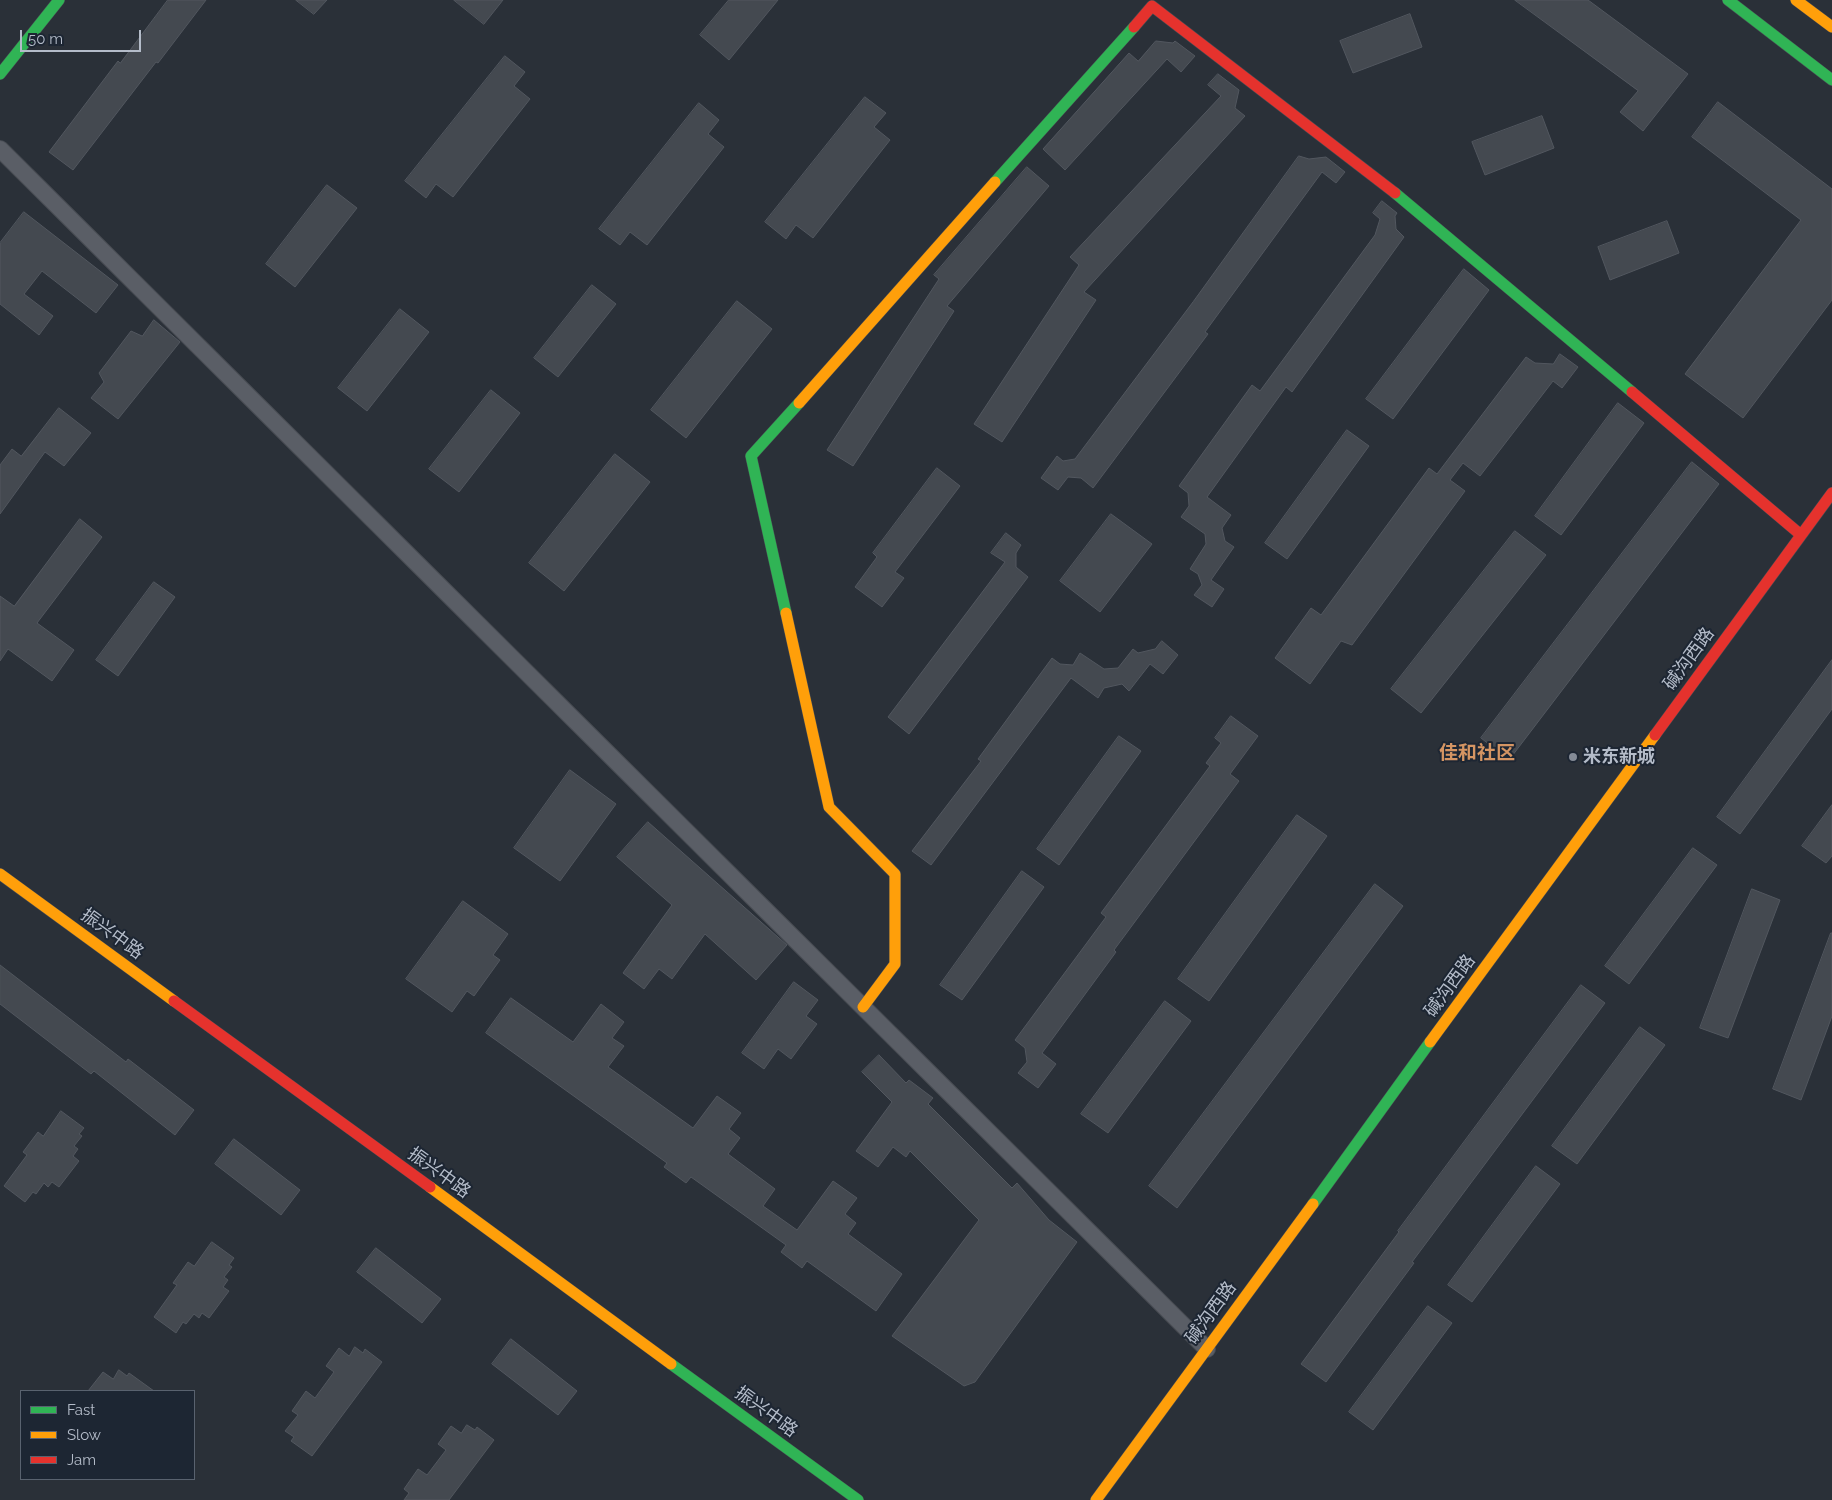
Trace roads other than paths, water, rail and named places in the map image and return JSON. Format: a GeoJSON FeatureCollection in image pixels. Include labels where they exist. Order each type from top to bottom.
{"type":"FeatureCollection","features":[{"type":"Feature","properties":{"kind":"street"},"geometry":{"type":"LineString","coordinates":[[0,74],[58,0]]}},
{"type":"Feature","properties":{"kind":"street"},"geometry":{"type":"LineString","coordinates":[[1728,0],[1832,80]]}},
{"type":"Feature","properties":{"kind":"street"},"geometry":{"type":"LineString","coordinates":[[1796,0],[1832,27]]}},
{"type":"Feature","properties":{"kind":"street"},"geometry":{"type":"LineString","coordinates":[[863,1007],[895,964],[895,874],[829,806],[751,456],[1152,6],[1400,197],[1801,535]]}},
{"type":"Feature","properties":{"kind":"street"},"geometry":{"type":"LineString","coordinates":[[0,149],[1207,1349]]}},
{"type":"Feature","properties":{"kind":"street","name":"碱沟西路"},"geometry":{"type":"LineString","coordinates":[[1096,1500],[1832,493]]}},
{"type":"Feature","properties":{"kind":"street","name":"振兴中路"},"geometry":{"type":"LineString","coordinates":[[0,874],[858,1500]]}},
{"type":"Feature","properties":{"kind":"place","name":"米东新城"},"geometry":{"type":"Point","coordinates":[1573,757]}},
{"type":"Feature","properties":{"kind":"district","name":"佳和社区"},"geometry":{"type":"Point","coordinates":[1477,753]}}]}
